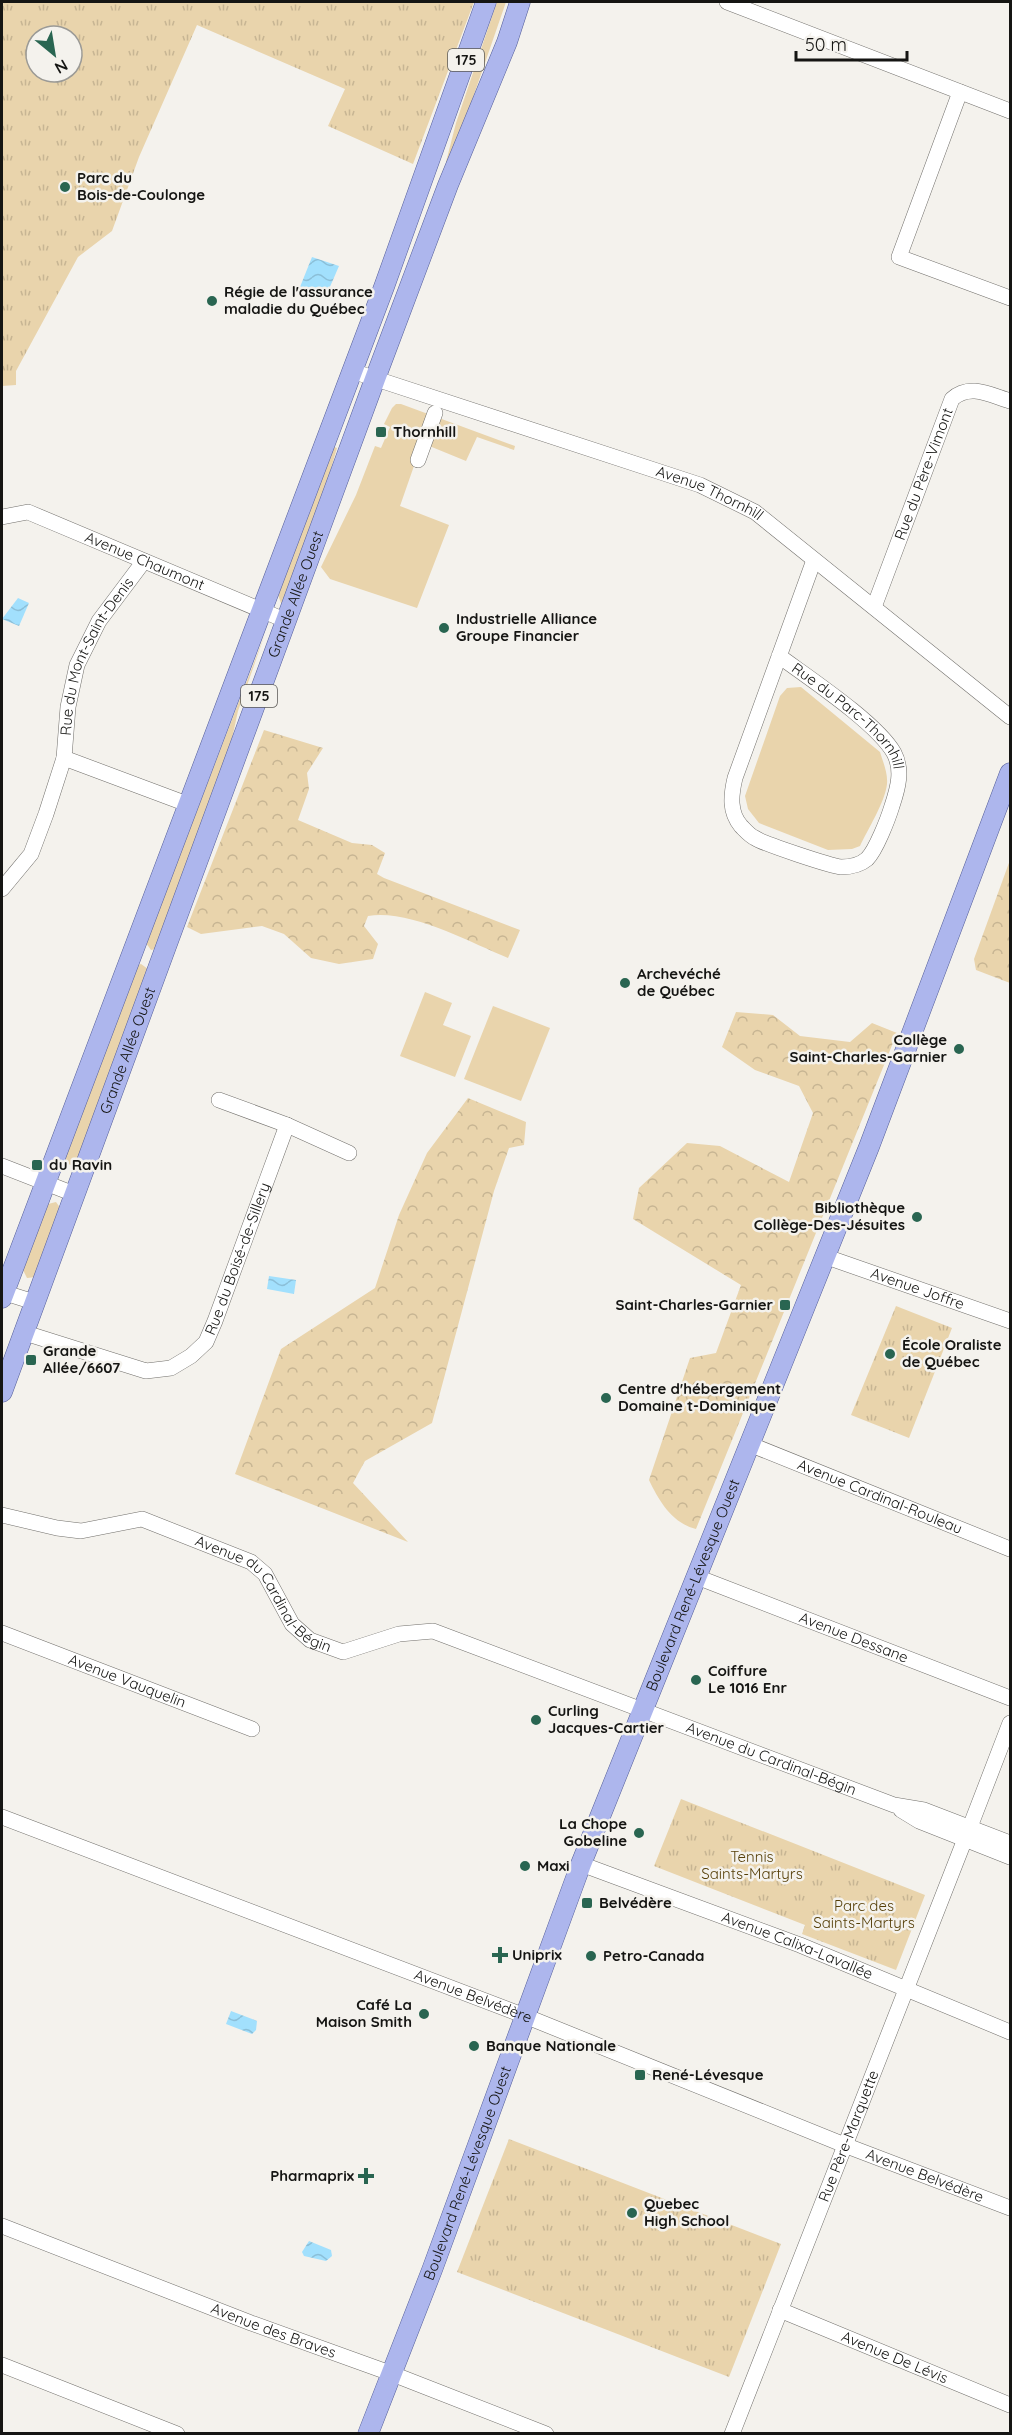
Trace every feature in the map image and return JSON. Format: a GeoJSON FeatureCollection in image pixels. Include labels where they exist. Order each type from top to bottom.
{"type":"FeatureCollection","features":[{"type":"Feature","properties":{"kind":"main road","name":"Grande Allée Ouest"},"geometry":{"type":"LineString","coordinates":[[2,1294],[352,370],[486,2]]}},
{"type":"Feature","properties":{"kind":"main road","name":"Grande Allée Ouest"},"geometry":{"type":"LineString","coordinates":[[2,1392],[22,1332],[375,379],[448,185],[507,42],[520,2]]}},
{"type":"Feature","properties":{"kind":"main road","name":"Boulevard René-Lévesque Ouest"},"geometry":{"type":"LineString","coordinates":[[368,2433],[432,2270],[581,1864],[924,1007],[1011,773]]}},
{"type":"Feature","properties":{"kind":"main road"},"geometry":{"type":"LineString","coordinates":[[131,952],[160,962]]}},
{"type":"Feature","properties":{"kind":"street"},"geometry":{"type":"LineString","coordinates":[[727,2],[1011,111]]}},
{"type":"Feature","properties":{"kind":"street"},"geometry":{"type":"LineString","coordinates":[[960,92],[899,257],[1011,298]]}},
{"type":"Feature","properties":{"kind":"street","name":"Avenue Thornhill"},"geometry":{"type":"LineString","coordinates":[[352,370],[700,484],[755,512],[1011,717]]}},
{"type":"Feature","properties":{"kind":"street","name":"Rue du Père-Vimont"},"geometry":{"type":"LineString","coordinates":[[874,607],[952,399],[960,391],[975,390],[1011,401]]}},
{"type":"Feature","properties":{"kind":"street"},"geometry":{"type":"LineString","coordinates":[[418,460],[435,413]]}},
{"type":"Feature","properties":{"kind":"street","name":"Avenue Chaumont"},"geometry":{"type":"LineString","coordinates":[[2,517],[28,512],[286,621]]}},
{"type":"Feature","properties":{"kind":"street","name":"Rue du Parc-Thornhill"},"geometry":{"type":"LineString","coordinates":[[779,656],[869,725],[894,753],[900,770],[898,787],[889,814],[867,859],[853,867],[826,864],[755,838],[740,824],[733,809],[731,795],[735,778],[779,656],[814,560]]}},
{"type":"Feature","properties":{"kind":"street","name":"Rue du Mont-Saint-Denis"},"geometry":{"type":"LineString","coordinates":[[2,889],[31,854],[64,758],[68,708],[77,664],[99,621],[144,561]]}},
{"type":"Feature","properties":{"kind":"street","name":"Rue du Mont-Saint-Denis"},"geometry":{"type":"LineString","coordinates":[[64,758],[187,804]]}},
{"type":"Feature","properties":{"kind":"street"},"geometry":{"type":"LineString","coordinates":[[219,1100],[287,1125],[349,1153]]}},
{"type":"Feature","properties":{"kind":"street","name":"Rue du Boisé-de-Sillery"},"geometry":{"type":"LineString","coordinates":[[22,1332],[146,1371],[171,1368],[191,1356],[206,1342],[215,1321],[287,1125]]}},
{"type":"Feature","properties":{"kind":"street"},"geometry":{"type":"LineString","coordinates":[[2,1166],[74,1194]]}},
{"type":"Feature","properties":{"kind":"street","name":"Avenue Joffre"},"geometry":{"type":"LineString","coordinates":[[824,1256],[1011,1321]]}},
{"type":"Feature","properties":{"kind":"street"},"geometry":{"type":"LineString","coordinates":[[2,1294],[34,1302]]}},
{"type":"Feature","properties":{"kind":"street","name":"Avenue Cardinal-Rouleau"},"geometry":{"type":"LineString","coordinates":[[749,1444],[1011,1549]]}},
{"type":"Feature","properties":{"kind":"street","name":"Avenue du Cardinal-Bégin"},"geometry":{"type":"LineString","coordinates":[[2,1515],[81,1532],[142,1519],[251,1562],[265,1574],[292,1624],[310,1640],[343,1652],[399,1634],[433,1631],[894,1805],[924,1810],[1011,1857]]}},
{"type":"Feature","properties":{"kind":"street","name":"Avenue Dessane"},"geometry":{"type":"LineString","coordinates":[[697,1577],[1011,1698]]}},
{"type":"Feature","properties":{"kind":"street","name":"Avenue Vauquelin"},"geometry":{"type":"LineString","coordinates":[[2,1633],[252,1729]]}},
{"type":"Feature","properties":{"kind":"street","name":"Rue Père-Marquette"},"geometry":{"type":"LineString","coordinates":[[732,2433],[847,2146],[1011,1724]]}},
{"type":"Feature","properties":{"kind":"street","name":"Avenue Belvédère"},"geometry":{"type":"LineString","coordinates":[[2,1817],[525,2016],[847,2146],[1011,2208]]}},
{"type":"Feature","properties":{"kind":"street","name":"Avenue du Cardinal-Bégin"},"geometry":{"type":"LineString","coordinates":[[968,1833],[1011,1843]]}},
{"type":"Feature","properties":{"kind":"street","name":"Avenue Calixa-Lavallée"},"geometry":{"type":"LineString","coordinates":[[581,1864],[800,1945],[1011,2032]]}},
{"type":"Feature","properties":{"kind":"street","name":"Avenue des Braves"},"geometry":{"type":"LineString","coordinates":[[2,2226],[251,2324],[390,2373],[546,2433]]}},
{"type":"Feature","properties":{"kind":"street","name":"Avenue De Lévis"},"geometry":{"type":"LineString","coordinates":[[780,2310],[1011,2405]]}},
{"type":"Feature","properties":{"kind":"street"},"geometry":{"type":"LineString","coordinates":[[2,2366],[177,2433]]}},
{"type":"Feature","properties":{"kind":"green space","name":"Parc du Bois-de-Coulonge"},"geometry":{"type":"Polygon","coordinates":[[[2,2],[474,2],[413,164],[328,126],[345,89],[197,25],[139,157],[112,231],[78,257],[16,371],[16,385],[2,386],[2,2]]]}},
{"type":"Feature","properties":{"kind":"green space"},"geometry":{"type":"Polygon","coordinates":[[[497,2],[506,2],[450,164],[446,162],[456,123],[497,2]]]}},
{"type":"Feature","properties":{"kind":"green space"},"geometry":{"type":"Polygon","coordinates":[[[396,404],[515,446],[514,450],[477,437],[466,461],[422,443],[400,506],[449,525],[417,608],[330,579],[321,567],[356,495],[375,446],[381,448],[390,427],[384,424],[396,404]]]}},
{"type":"Feature","properties":{"kind":"green space"},"geometry":{"type":"Polygon","coordinates":[[[334,447],[337,448],[304,561],[285,603],[281,603],[278,595],[334,447]]]}},
{"type":"Feature","properties":{"kind":"green space"},"geometry":{"type":"Polygon","coordinates":[[[265,634],[238,711],[228,757],[155,949],[151,950],[146,943],[265,634]]]}},
{"type":"Feature","properties":{"kind":"green space"},"geometry":{"type":"Polygon","coordinates":[[[801,687],[880,752],[884,764],[887,780],[883,799],[860,846],[852,849],[828,850],[759,823],[748,809],[745,796],[780,696],[787,688],[801,687]]]}},
{"type":"Feature","properties":{"kind":"green space"},"geometry":{"type":"Polygon","coordinates":[[[264,730],[323,748],[307,773],[309,789],[298,820],[352,843],[372,845],[385,853],[377,874],[384,878],[520,930],[508,958],[439,928],[402,917],[384,915],[368,916],[364,926],[378,944],[373,959],[339,964],[311,958],[284,934],[262,926],[201,934],[187,927],[264,730]]]}},
{"type":"Feature","properties":{"kind":"green space"},"geometry":{"type":"Polygon","coordinates":[[[1010,860],[1010,983],[976,970],[974,959],[1010,860]]]}},
{"type":"Feature","properties":{"kind":"green space"},"geometry":{"type":"Polygon","coordinates":[[[141,964],[148,969],[78,1162],[70,1165],[64,1158],[138,965],[141,964]]]}},
{"type":"Feature","properties":{"kind":"green space"},"geometry":{"type":"Polygon","coordinates":[[[425,992],[452,1003],[443,1025],[471,1036],[455,1077],[400,1056],[425,992]]]}},
{"type":"Feature","properties":{"kind":"green space"},"geometry":{"type":"Polygon","coordinates":[[[493,1006],[550,1028],[521,1101],[464,1079],[493,1006]]]}},
{"type":"Feature","properties":{"kind":"green space"},"geometry":{"type":"Polygon","coordinates":[[[736,1012],[773,1015],[800,1036],[850,1042],[872,1023],[897,1033],[696,1529],[680,1522],[667,1510],[649,1480],[690,1358],[716,1353],[741,1285],[633,1219],[639,1188],[687,1143],[720,1146],[789,1182],[813,1113],[799,1086],[755,1070],[722,1047],[736,1012]]]}},
{"type":"Feature","properties":{"kind":"green space"},"geometry":{"type":"Polygon","coordinates":[[[468,1098],[526,1122],[524,1145],[509,1148],[494,1191],[432,1423],[365,1461],[353,1483],[408,1542],[235,1474],[281,1349],[375,1288],[399,1215],[427,1153],[468,1098]]]}},
{"type":"Feature","properties":{"kind":"green space"},"geometry":{"type":"Polygon","coordinates":[[[56,1202],[61,1209],[36,1277],[27,1278],[23,1270],[48,1204],[56,1202]]]}},
{"type":"Feature","properties":{"kind":"green space"},"geometry":{"type":"Polygon","coordinates":[[[896,1306],[952,1328],[909,1438],[851,1415],[896,1306]]]}},
{"type":"Feature","properties":{"kind":"green space"},"geometry":{"type":"Polygon","coordinates":[[[681,1799],[925,1895],[896,1970],[802,1934],[805,1925],[654,1866],[681,1799]]]}},
{"type":"Feature","properties":{"kind":"green space"},"geometry":{"type":"Polygon","coordinates":[[[509,2139],[781,2244],[729,2377],[457,2272],[509,2139]]]}},
{"type":"Feature","properties":{"kind":"water"},"geometry":{"type":"Polygon","coordinates":[[[312,257],[339,266],[326,296],[300,287],[312,257]]]}},
{"type":"Feature","properties":{"kind":"water"},"geometry":{"type":"Polygon","coordinates":[[[18,598],[29,603],[19,626],[2,619],[18,598]]]}},
{"type":"Feature","properties":{"kind":"water"},"geometry":{"type":"Polygon","coordinates":[[[269,1276],[296,1280],[294,1294],[267,1289],[269,1276]]]}},
{"type":"Feature","properties":{"kind":"water"},"geometry":{"type":"Polygon","coordinates":[[[231,2011],[257,2021],[256,2030],[252,2034],[226,2024],[231,2011]]]}},
{"type":"Feature","properties":{"kind":"water"},"geometry":{"type":"Polygon","coordinates":[[[309,2241],[331,2250],[332,2256],[326,2261],[304,2256],[302,2252],[309,2241]]]}},
{"type":"Feature","properties":{"kind":"place","name":"Parc du Bois-de-Coulonge"},"geometry":{"type":"Point","coordinates":[65,187]}},
{"type":"Feature","properties":{"kind":"place","name":"Régie de l'assurance maladie du Québec"},"geometry":{"type":"Point","coordinates":[212,301]}},
{"type":"Feature","properties":{"kind":"place","name":"Thornhill"},"geometry":{"type":"Point","coordinates":[381,432]}},
{"type":"Feature","properties":{"kind":"place","name":"Industrielle Alliance Groupe Financier"},"geometry":{"type":"Point","coordinates":[444,628]}},
{"type":"Feature","properties":{"kind":"place","name":"Archevéché de Québec"},"geometry":{"type":"Point","coordinates":[625,983]}},
{"type":"Feature","properties":{"kind":"place","name":"Collège Saint-Charles-Garnier"},"geometry":{"type":"Point","coordinates":[959,1049]}},
{"type":"Feature","properties":{"kind":"place","name":"du Ravin"},"geometry":{"type":"Point","coordinates":[37,1165]}},
{"type":"Feature","properties":{"kind":"place","name":"Bibliothèque Collège-Des-Jésuites"},"geometry":{"type":"Point","coordinates":[917,1217]}},
{"type":"Feature","properties":{"kind":"place","name":"Saint-Charles-Garnier"},"geometry":{"type":"Point","coordinates":[785,1305]}},
{"type":"Feature","properties":{"kind":"place","name":"École Oraliste de Québec"},"geometry":{"type":"Point","coordinates":[890,1354]}},
{"type":"Feature","properties":{"kind":"place","name":"Grande Allée/6607"},"geometry":{"type":"Point","coordinates":[31,1360]}},
{"type":"Feature","properties":{"kind":"place","name":"Centre d'hébergement Domaine t-Dominique"},"geometry":{"type":"Point","coordinates":[606,1398]}},
{"type":"Feature","properties":{"kind":"place","name":"Coiffure Le 1016 Enr"},"geometry":{"type":"Point","coordinates":[696,1680]}},
{"type":"Feature","properties":{"kind":"place","name":"Curling Jacques-Cartier"},"geometry":{"type":"Point","coordinates":[536,1720]}},
{"type":"Feature","properties":{"kind":"place","name":"La Chope Gobeline"},"geometry":{"type":"Point","coordinates":[639,1833]}},
{"type":"Feature","properties":{"kind":"place","name":"Maxi"},"geometry":{"type":"Point","coordinates":[525,1866]}},
{"type":"Feature","properties":{"kind":"place","name":"Belvédère"},"geometry":{"type":"Point","coordinates":[587,1903]}},
{"type":"Feature","properties":{"kind":"place","name":"Uniprix"},"geometry":{"type":"Point","coordinates":[500,1955]}},
{"type":"Feature","properties":{"kind":"place","name":"Petro-Canada"},"geometry":{"type":"Point","coordinates":[591,1956]}},
{"type":"Feature","properties":{"kind":"place","name":"Café La Maison Smith"},"geometry":{"type":"Point","coordinates":[424,2014]}},
{"type":"Feature","properties":{"kind":"place","name":"Banque Nationale"},"geometry":{"type":"Point","coordinates":[474,2046]}},
{"type":"Feature","properties":{"kind":"place","name":"René-Lévesque"},"geometry":{"type":"Point","coordinates":[640,2075]}},
{"type":"Feature","properties":{"kind":"place","name":"Pharmaprix"},"geometry":{"type":"Point","coordinates":[366,2176]}},
{"type":"Feature","properties":{"kind":"place","name":"Quebec High School"},"geometry":{"type":"Point","coordinates":[632,2213]}},
{"type":"Feature","properties":{"kind":"park label","name":"Tennis Saints-Martyrs"},"geometry":{"type":"Point","coordinates":[752,1866]}},
{"type":"Feature","properties":{"kind":"park label","name":"Parc des Saints-Martyrs"},"geometry":{"type":"Point","coordinates":[864,1914]}}]}
